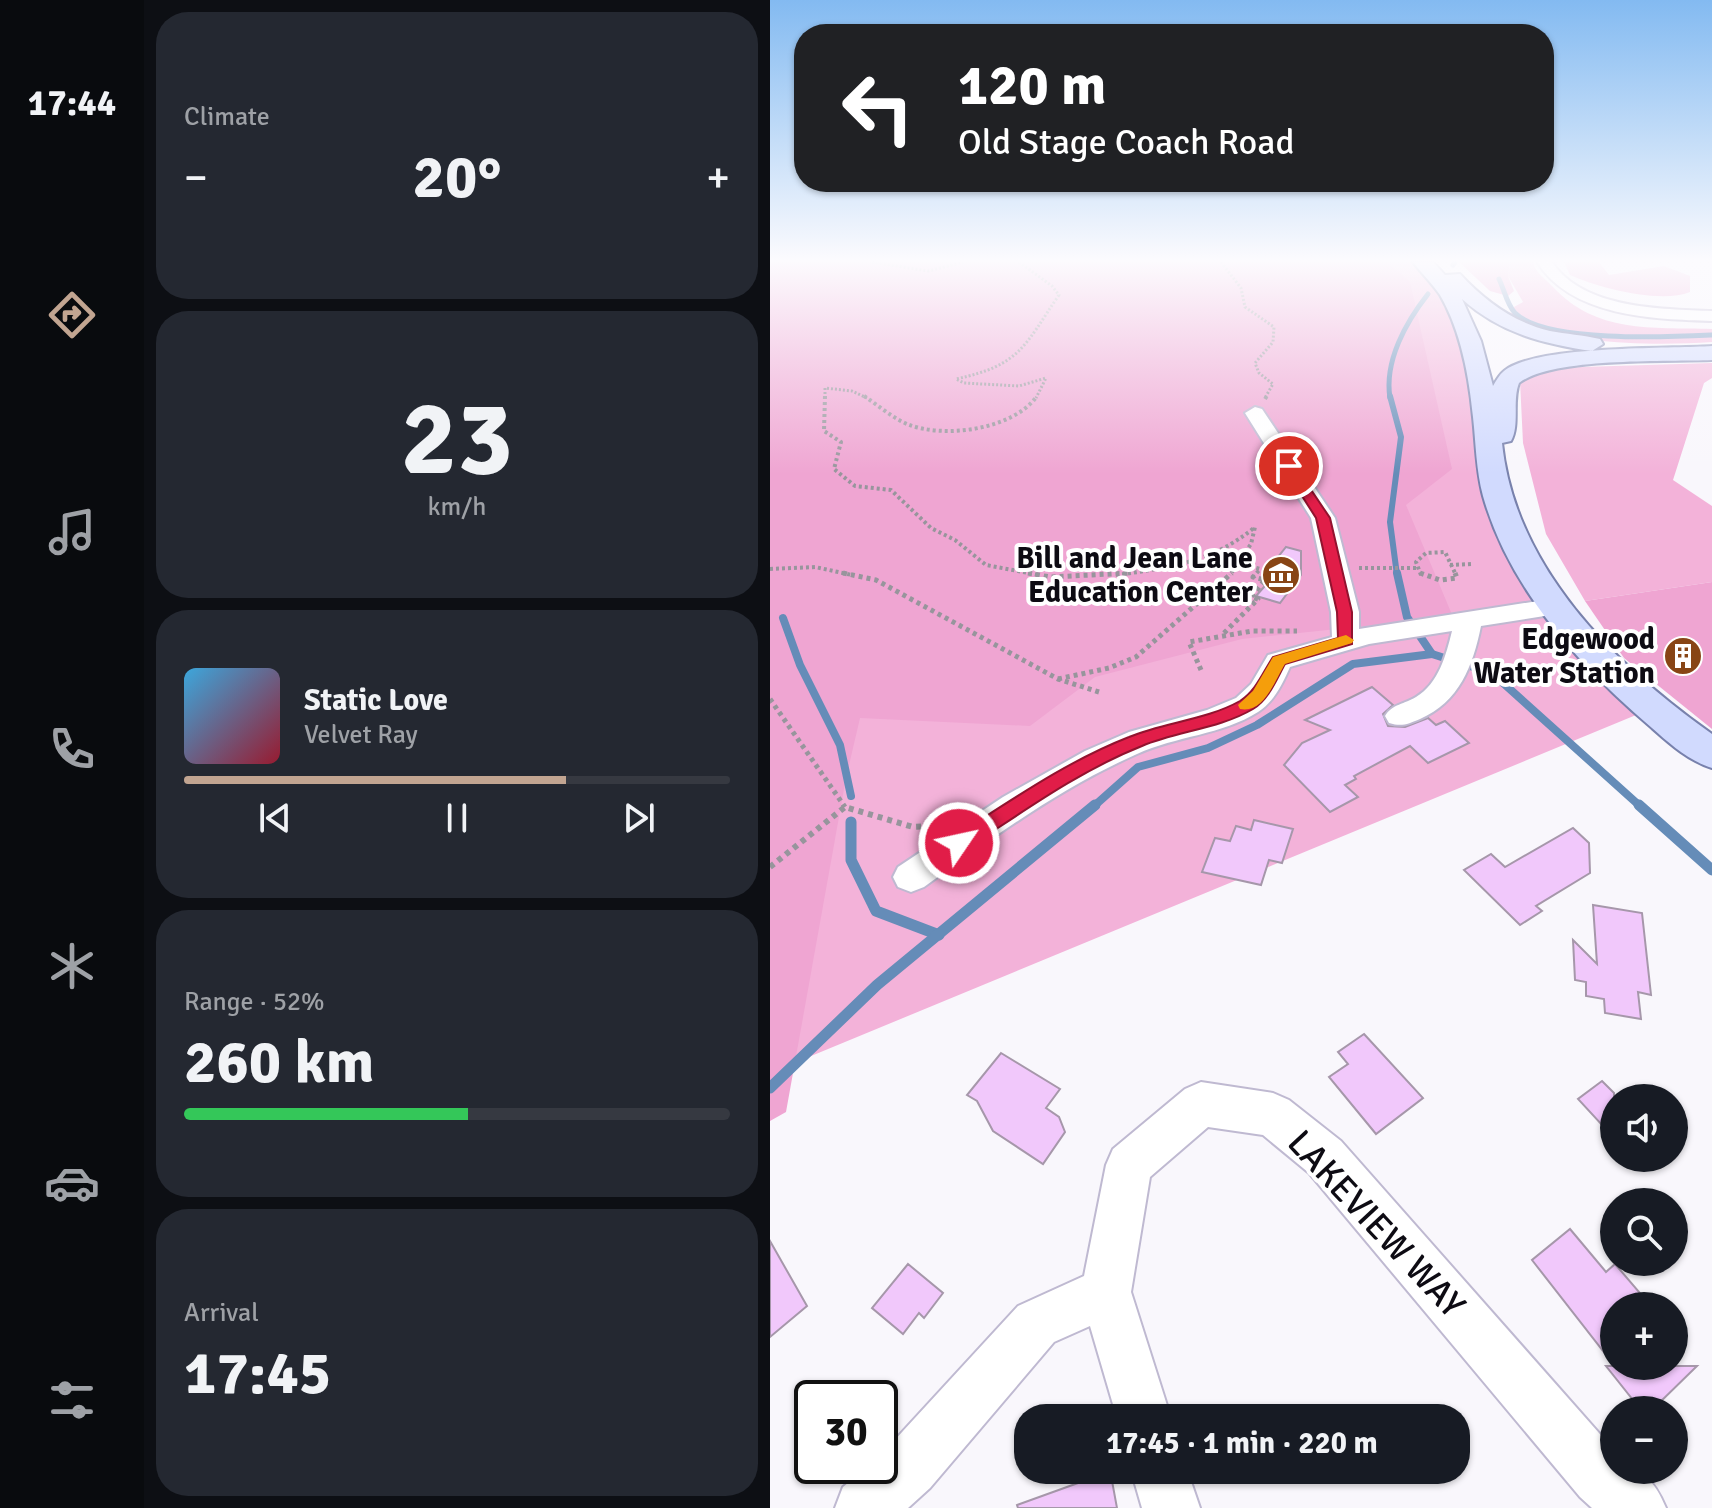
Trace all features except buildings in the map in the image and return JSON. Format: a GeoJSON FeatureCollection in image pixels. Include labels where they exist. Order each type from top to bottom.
{"type":"FeatureCollection","features":[{"type":"Feature","properties":{"kind":"main road"},"geometry":{"type":"LineString","coordinates":[[1466,332],[1488,433],[1489,466],[1511,531],[1557,606],[1615,674],[1712,754]]}},
{"type":"Feature","properties":{"kind":"main road"},"geometry":{"type":"LineString","coordinates":[[1530,332],[1613,346],[1712,352]]}},
{"type":"Feature","properties":{"kind":"main road"},"geometry":{"type":"LineString","coordinates":[[1471,347],[1712,352]]}},
{"type":"Feature","properties":{"kind":"main road"},"geometry":{"type":"LineString","coordinates":[[1511,531],[1501,412],[1504,389],[1513,375],[1530,366],[1556,362],[1712,352]]}},
{"type":"Feature","properties":{"kind":"street"},"geometry":{"type":"LineString","coordinates":[[1255,413],[1323,518],[1353,637]]}},
{"type":"Feature","properties":{"kind":"street"},"geometry":{"type":"LineString","coordinates":[[911,877],[983,826],[1066,775],[1138,740],[1218,717],[1247,704],[1259,694],[1278,661],[1353,637],[1463,628],[1557,606]]}},
{"type":"Feature","properties":{"kind":"street"},"geometry":{"type":"LineString","coordinates":[[1400,716],[1430,702],[1450,680],[1463,628]]}},
{"type":"Feature","properties":{"kind":"street","name":"LAKEVIEW WAY"},"geometry":{"type":"LineString","coordinates":[[1140,1404],[1106,1292],[1129,1165],[1201,1104],[1273,1115],[1325,1157],[1600,1477],[1637,1508]]}},
{"type":"Feature","properties":{"kind":"street"},"geometry":{"type":"LineString","coordinates":[[864,1508],[910,1468],[1036,1324],[1106,1292]]}},
{"type":"Feature","properties":{"kind":"street"},"geometry":{"type":"LineString","coordinates":[[1163,1484],[1171,1508]]}},
{"type":"Feature","properties":{"kind":"path"},"geometry":{"type":"LineString","coordinates":[[1035,332],[1019,358],[1000,369],[956,379],[964,383],[1019,386],[1046,378],[1034,400],[1019,410],[970,430],[935,431],[906,424],[881,405],[846,387],[825,388],[827,401],[820,418],[824,431],[841,442],[834,469],[855,486],[891,490],[931,528],[955,540],[986,565],[1050,577],[1175,567],[1232,546],[1255,527],[1254,541],[1239,563],[1196,608],[1153,639],[1136,657],[1058,679]]}},
{"type":"Feature","properties":{"kind":"path"},"geometry":{"type":"LineString","coordinates":[[1255,413],[1273,384],[1259,373],[1255,363],[1273,342],[1274,332]]}},
{"type":"Feature","properties":{"kind":"path"},"geometry":{"type":"LineString","coordinates":[[1445,552],[1450,565],[1457,578],[1431,579],[1421,575],[1416,562],[1426,553],[1445,552]]}},
{"type":"Feature","properties":{"kind":"path"},"geometry":{"type":"LineString","coordinates":[[1223,634],[1258,599],[1251,597],[1265,580],[1253,577],[1260,569],[1239,563]]}},
{"type":"Feature","properties":{"kind":"path"},"geometry":{"type":"LineString","coordinates":[[1450,565],[1471,564]]}},
{"type":"Feature","properties":{"kind":"path"},"geometry":{"type":"LineString","coordinates":[[770,569],[815,567],[876,580],[1058,679],[1099,692]]}},
{"type":"Feature","properties":{"kind":"path"},"geometry":{"type":"LineString","coordinates":[[1351,569],[1416,568]]}},
{"type":"Feature","properties":{"kind":"path"},"geometry":{"type":"LineString","coordinates":[[1201,670],[1189,642],[1223,634],[1282,630],[1353,637]]}},
{"type":"Feature","properties":{"kind":"path"},"geometry":{"type":"LineString","coordinates":[[770,699],[845,807],[913,827],[943,826]]}},
{"type":"Feature","properties":{"kind":"path"},"geometry":{"type":"LineString","coordinates":[[770,867],[845,807]]}},
{"type":"Feature","properties":{"kind":"shaded area"},"geometry":{"type":"Polygon","coordinates":[[[770,332],[1462,332],[1511,531],[1653,708],[770,1073],[770,332]]]}},
{"type":"Feature","properties":{"kind":"shaded area"},"geometry":{"type":"Polygon","coordinates":[[[770,332],[1421,332],[1452,469],[1406,505],[1453,617],[1242,639],[1095,677],[1030,726],[860,718],[846,778],[786,1112],[770,1121],[770,332]]]}},
{"type":"Feature","properties":{"kind":"shaded area"},"geometry":{"type":"Polygon","coordinates":[[[1549,332],[1712,332],[1712,342],[1615,342],[1549,332]]]}},
{"type":"Feature","properties":{"kind":"shaded area"},"geometry":{"type":"Polygon","coordinates":[[[1712,363],[1712,378],[1704,383],[1673,480],[1712,506],[1712,582],[1585,601],[1546,534],[1523,443],[1520,381],[1549,368],[1712,363]]]}},
{"type":"Feature","properties":{"kind":"shaded area"},"geometry":{"type":"Polygon","coordinates":[[[1712,582],[1712,729],[1624,658],[1585,601],[1712,582]]]}},
{"type":"Feature","properties":{"kind":"waterway"},"geometry":{"type":"LineString","coordinates":[[1390,398],[1390,370],[1404,332]]}},
{"type":"Feature","properties":{"kind":"waterway"},"geometry":{"type":"LineString","coordinates":[[1571,332],[1609,336],[1712,335]]}},
{"type":"Feature","properties":{"kind":"waterway"},"geometry":{"type":"LineString","coordinates":[[1390,396],[1401,437],[1390,522],[1397,575]]}},
{"type":"Feature","properties":{"kind":"waterway"},"geometry":{"type":"LineString","coordinates":[[1397,573],[1407,617],[1432,654]]}},
{"type":"Feature","properties":{"kind":"waterway"},"geometry":{"type":"LineString","coordinates":[[783,618],[800,665],[840,745],[851,796]]}},
{"type":"Feature","properties":{"kind":"waterway"},"geometry":{"type":"LineString","coordinates":[[1093,807],[1138,767],[1208,748],[1257,725],[1353,664],[1432,654]]}},
{"type":"Feature","properties":{"kind":"waterway"},"geometry":{"type":"LineString","coordinates":[[1432,654],[1492,673],[1641,807]]}},
{"type":"Feature","properties":{"kind":"waterway"},"geometry":{"type":"LineString","coordinates":[[938,935],[1095,805]]}},
{"type":"Feature","properties":{"kind":"waterway"},"geometry":{"type":"LineString","coordinates":[[1639,805],[1712,870]]}},
{"type":"Feature","properties":{"kind":"waterway"},"geometry":{"type":"LineString","coordinates":[[851,822],[851,860],[876,911],[938,935]]}},
{"type":"Feature","properties":{"kind":"waterway"},"geometry":{"type":"LineString","coordinates":[[770,1088],[877,985],[938,935]]}},
{"type":"Feature","properties":{"kind":"slow traffic"},"geometry":{"type":"LineString","coordinates":[[1247,705],[1271,677],[1278,661],[1346,640]]}},
{"type":"Feature","properties":{"kind":"place","name":"Bill and Jean Lane Education Center"},"geometry":{"type":"Point","coordinates":[1281,575]}},
{"type":"Feature","properties":{"kind":"place","name":"Edgewood Water Station"},"geometry":{"type":"Point","coordinates":[1683,656]}},
{"type":"Feature","properties":{"kind":"route"},"geometry":{"type":"LineString","coordinates":[[959,843],[1066,775],[1110,753],[1138,740],[1218,717],[1247,704],[1259,694],[1278,661],[1346,640],[1345,612],[1323,518],[1289,466]]}}]}
